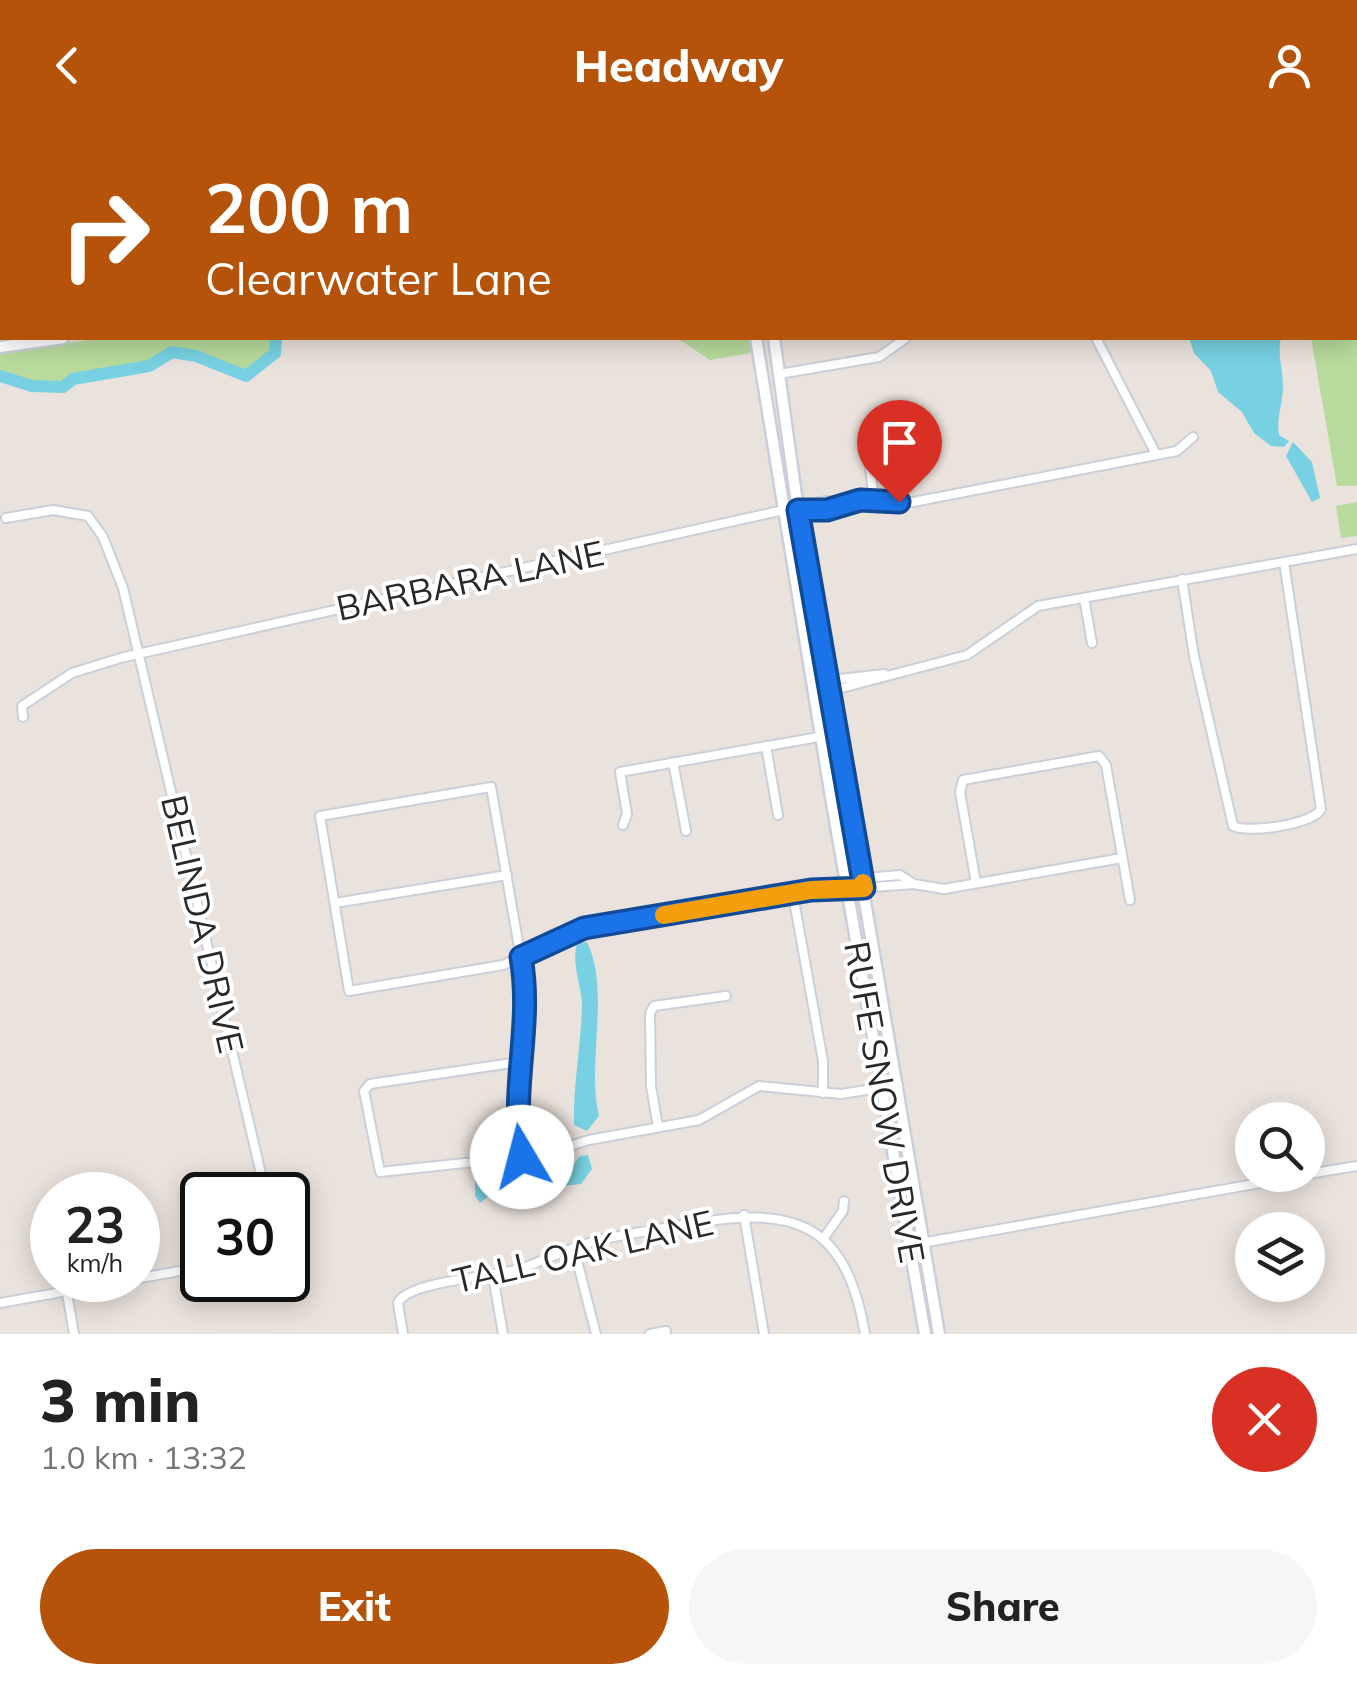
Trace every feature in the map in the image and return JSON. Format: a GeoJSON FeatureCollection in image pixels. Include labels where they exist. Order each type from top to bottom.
{"type":"FeatureCollection","features":[{"type":"Feature","properties":{"kind":"main road"},"geometry":{"type":"LineString","coordinates":[[0,347],[49,340]]}},
{"type":"Feature","properties":{"kind":"main road","name":"RUFE SNOW DRIVE"},"geometry":{"type":"LineString","coordinates":[[756,340],[829,692],[882,1088],[925,1334]]}},
{"type":"Feature","properties":{"kind":"main road","name":"RUFE SNOW DRIVE"},"geometry":{"type":"LineString","coordinates":[[774,340],[821,737],[898,1084],[939,1334]]}},
{"type":"Feature","properties":{"kind":"street"},"geometry":{"type":"LineString","coordinates":[[779,374],[879,357],[903,340]]}},
{"type":"Feature","properties":{"kind":"street"},"geometry":{"type":"LineString","coordinates":[[1097,340],[1156,454]]}},
{"type":"Feature","properties":{"kind":"street"},"geometry":{"type":"LineString","coordinates":[[866,436],[874,500]]}},
{"type":"Feature","properties":{"kind":"street","name":"BARBARA LANE"},"geometry":{"type":"LineString","coordinates":[[23,716],[26,702],[60,679],[142,653],[826,501],[913,502],[1177,450],[1194,437]]}},
{"type":"Feature","properties":{"kind":"street","name":"BELINDA DRIVE"},"geometry":{"type":"LineString","coordinates":[[6,518],[68,510],[94,522],[124,588],[261,1172]]}},
{"type":"Feature","properties":{"kind":"street"},"geometry":{"type":"LineString","coordinates":[[815,695],[966,655],[1038,606],[1357,549]]}},
{"type":"Feature","properties":{"kind":"street"},"geometry":{"type":"LineString","coordinates":[[1182,579],[1231,820],[1238,830],[1269,828],[1313,819],[1321,810],[1284,562]]}},
{"type":"Feature","properties":{"kind":"street"},"geometry":{"type":"LineString","coordinates":[[1084,598],[1092,643]]}},
{"type":"Feature","properties":{"kind":"street"},"geometry":{"type":"LineString","coordinates":[[813,682],[889,674]]}},
{"type":"Feature","properties":{"kind":"street"},"geometry":{"type":"LineString","coordinates":[[623,825],[628,814],[620,772],[836,734]]}},
{"type":"Feature","properties":{"kind":"street"},"geometry":{"type":"LineString","coordinates":[[766,746],[778,815]]}},
{"type":"Feature","properties":{"kind":"street"},"geometry":{"type":"LineString","coordinates":[[976,883],[961,783],[973,777],[1102,757],[1130,900]]}},
{"type":"Feature","properties":{"kind":"street"},"geometry":{"type":"LineString","coordinates":[[673,762],[686,831]]}},
{"type":"Feature","properties":{"kind":"street"},"geometry":{"type":"LineString","coordinates":[[522,1157],[515,1114],[528,999],[521,957],[507,875],[491,788],[320,816],[350,992],[503,965],[521,957],[584,928],[855,884],[914,884],[936,889],[1122,858]]}},
{"type":"Feature","properties":{"kind":"street"},"geometry":{"type":"LineString","coordinates":[[335,903],[507,875]]}},
{"type":"Feature","properties":{"kind":"street"},"geometry":{"type":"LineString","coordinates":[[794,895],[823,1060],[823,1094]]}},
{"type":"Feature","properties":{"kind":"street"},"geometry":{"type":"LineString","coordinates":[[658,1127],[651,1086],[650,1012],[654,1006],[726,996]]}},
{"type":"Feature","properties":{"kind":"street"},"geometry":{"type":"LineString","coordinates":[[519,1062],[370,1084],[364,1091],[380,1172],[429,1163],[522,1157],[698,1120],[759,1086],[823,1094],[898,1084]]}},
{"type":"Feature","properties":{"kind":"street"},"geometry":{"type":"LineString","coordinates":[[1325,1172],[1357,1166]]}},
{"type":"Feature","properties":{"kind":"street"},"geometry":{"type":"LineString","coordinates":[[910,1244],[1235,1187]]}},
{"type":"Feature","properties":{"kind":"street"},"geometry":{"type":"LineString","coordinates":[[844,1201],[843,1211],[823,1239],[855,1284],[866,1334]]}},
{"type":"Feature","properties":{"kind":"street"},"geometry":{"type":"LineString","coordinates":[[744,1215],[764,1334]]}},
{"type":"Feature","properties":{"kind":"street","name":"TALL OAK LANE"},"geometry":{"type":"LineString","coordinates":[[403,1334],[400,1297],[419,1288],[493,1276],[574,1249],[744,1215],[785,1220],[823,1239]]}},
{"type":"Feature","properties":{"kind":"street"},"geometry":{"type":"LineString","coordinates":[[574,1249],[596,1334]]}},
{"type":"Feature","properties":{"kind":"street"},"geometry":{"type":"LineString","coordinates":[[493,1276],[504,1334]]}},
{"type":"Feature","properties":{"kind":"street"},"geometry":{"type":"LineString","coordinates":[[0,1303],[30,1298]]}},
{"type":"Feature","properties":{"kind":"street"},"geometry":{"type":"LineString","coordinates":[[69,1302],[74,1334]]}},
{"type":"Feature","properties":{"kind":"street"},"geometry":{"type":"LineString","coordinates":[[650,1334],[666,1331]]}},
{"type":"Feature","properties":{"kind":"green space"},"geometry":{"type":"Polygon","coordinates":[[[89,340],[276,340],[277,345],[268,361],[246,376],[196,356],[172,352],[149,366],[73,380],[63,387],[0,379],[0,353],[89,340]]]}},
{"type":"Feature","properties":{"kind":"green space"},"geometry":{"type":"Polygon","coordinates":[[[680,340],[748,340],[751,353],[710,360],[680,340]]]}},
{"type":"Feature","properties":{"kind":"green space"},"geometry":{"type":"Polygon","coordinates":[[[1311,340],[1357,340],[1357,486],[1337,486],[1311,340]]]}},
{"type":"Feature","properties":{"kind":"green space"},"geometry":{"type":"Polygon","coordinates":[[[1357,502],[1357,536],[1341,538],[1336,506],[1357,502]]]}},
{"type":"Feature","properties":{"kind":"water"},"geometry":{"type":"Polygon","coordinates":[[[1190,340],[1281,340],[1283,386],[1278,428],[1279,435],[1289,441],[1284,447],[1271,446],[1254,433],[1242,412],[1218,392],[1211,371],[1194,353],[1190,340]]]}},
{"type":"Feature","properties":{"kind":"water"},"geometry":{"type":"Polygon","coordinates":[[[1293,442],[1312,462],[1320,498],[1312,502],[1286,456],[1293,442]]]}},
{"type":"Feature","properties":{"kind":"water"},"geometry":{"type":"Polygon","coordinates":[[[587,942],[597,982],[595,1073],[599,1116],[587,1131],[574,1125],[582,1006],[575,952],[577,944],[587,942]]]}},
{"type":"Feature","properties":{"kind":"water"},"geometry":{"type":"Polygon","coordinates":[[[588,1155],[592,1169],[581,1184],[492,1193],[480,1203],[475,1196],[475,1174],[504,1177],[573,1165],[580,1156],[588,1155]]]}},
{"type":"Feature","properties":{"kind":"waterway"},"geometry":{"type":"LineString","coordinates":[[0,376],[32,386],[63,387],[73,379],[149,366],[172,352],[196,356],[246,376],[275,353],[276,340]]}},
{"type":"Feature","properties":{"kind":"slow traffic"},"geometry":{"type":"LineString","coordinates":[[664,915],[811,890],[864,888],[863,883]]}},
{"type":"Feature","properties":{"kind":"route"},"geometry":{"type":"LineString","coordinates":[[522,1157],[515,1114],[528,999],[521,957],[584,928],[811,890],[864,888],[798,510],[827,510],[860,500],[899,502]]}}]}
